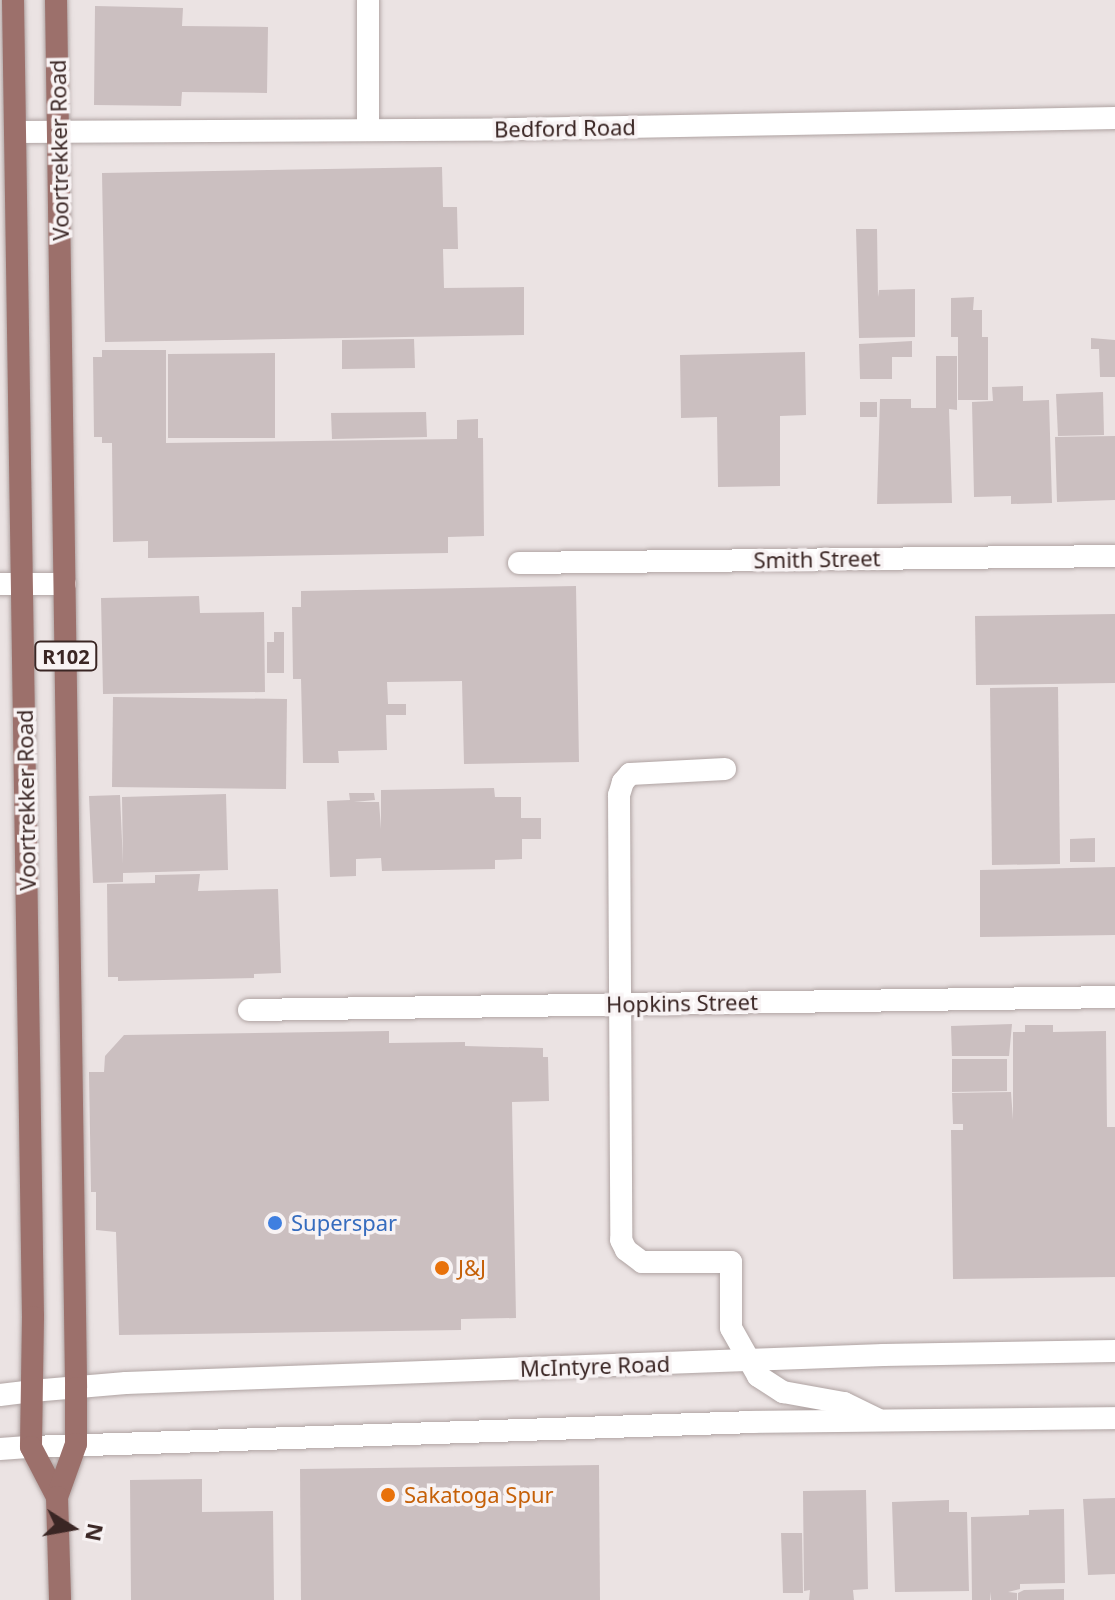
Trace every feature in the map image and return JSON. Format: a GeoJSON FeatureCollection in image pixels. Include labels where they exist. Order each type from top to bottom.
{"type":"FeatureCollection","features":[{"type":"Feature","properties":{"kind":"main road","name":"Voortrekker Road"},"geometry":{"type":"LineString","coordinates":[[13,0],[23,585],[31,1447],[57,1497]]}},
{"type":"Feature","properties":{"kind":"main road","name":"Voortrekker Road"},"geometry":{"type":"LineString","coordinates":[[56,0],[76,1388],[76,1444],[57,1497],[60,1600]]}},
{"type":"Feature","properties":{"kind":"street"},"geometry":{"type":"LineString","coordinates":[[368,0],[368,129]]}},
{"type":"Feature","properties":{"kind":"street","name":"Bedford Road"},"geometry":{"type":"LineString","coordinates":[[16,132],[1115,118]]}},
{"type":"Feature","properties":{"kind":"street","name":"Smith Street"},"geometry":{"type":"LineString","coordinates":[[519,563],[1115,556]]}},
{"type":"Feature","properties":{"kind":"street"},"geometry":{"type":"LineString","coordinates":[[0,584],[65,584]]}},
{"type":"Feature","properties":{"kind":"street"},"geometry":{"type":"LineString","coordinates":[[725,769],[630,774],[623,782],[619,795],[621,1240],[626,1250],[642,1262],[731,1262],[731,1328],[758,1376],[783,1392],[844,1403],[877,1419]]}},
{"type":"Feature","properties":{"kind":"street","name":"Hopkins Street"},"geometry":{"type":"LineString","coordinates":[[249,1010],[1115,997]]}},
{"type":"Feature","properties":{"kind":"street","name":"McIntyre Road"},"geometry":{"type":"LineString","coordinates":[[0,1395],[126,1383],[1115,1351]]}},
{"type":"Feature","properties":{"kind":"street"},"geometry":{"type":"LineString","coordinates":[[0,1449],[877,1419],[1115,1418]]}},
{"type":"Feature","properties":{"kind":"building"},"geometry":{"type":"Polygon","coordinates":[[[95,6],[183,8],[182,26],[268,27],[267,93],[182,92],[181,106],[94,105],[95,6]]]}},
{"type":"Feature","properties":{"kind":"building"},"geometry":{"type":"Polygon","coordinates":[[[442,167],[443,207],[457,207],[458,249],[443,249],[444,288],[524,287],[524,335],[105,342],[102,173],[442,167]]]}},
{"type":"Feature","properties":{"kind":"building"},"geometry":{"type":"Polygon","coordinates":[[[856,229],[877,229],[878,297],[879,290],[915,289],[915,337],[859,338],[856,229]]]}},
{"type":"Feature","properties":{"kind":"building"},"geometry":{"type":"Polygon","coordinates":[[[974,297],[973,310],[982,310],[982,337],[988,337],[988,400],[958,400],[958,337],[951,337],[951,298],[974,297]]]}},
{"type":"Feature","properties":{"kind":"building"},"geometry":{"type":"Polygon","coordinates":[[[1091,338],[1115,340],[1115,377],[1100,377],[1099,349],[1091,349],[1091,338]]]}},
{"type":"Feature","properties":{"kind":"building"},"geometry":{"type":"Polygon","coordinates":[[[414,339],[415,368],[342,369],[342,340],[414,339]]]}},
{"type":"Feature","properties":{"kind":"building"},"geometry":{"type":"Polygon","coordinates":[[[912,341],[912,357],[892,357],[892,379],[860,379],[859,344],[912,341]]]}},
{"type":"Feature","properties":{"kind":"building"},"geometry":{"type":"Polygon","coordinates":[[[102,350],[166,350],[166,443],[457,439],[457,420],[478,419],[478,438],[483,438],[484,536],[448,537],[448,553],[148,558],[148,541],[113,542],[112,443],[102,443],[102,437],[94,437],[93,357],[102,357],[102,350]]]}},
{"type":"Feature","properties":{"kind":"building"},"geometry":{"type":"Polygon","coordinates":[[[805,352],[806,415],[780,416],[780,486],[718,487],[717,417],[681,418],[680,355],[805,352]]]}},
{"type":"Feature","properties":{"kind":"building"},"geometry":{"type":"Polygon","coordinates":[[[275,353],[275,438],[168,438],[168,354],[275,353]]]}},
{"type":"Feature","properties":{"kind":"building"},"geometry":{"type":"Polygon","coordinates":[[[936,356],[957,356],[957,410],[949,409],[952,503],[877,504],[880,399],[911,399],[911,408],[936,408],[936,356]]]}},
{"type":"Feature","properties":{"kind":"building"},"geometry":{"type":"Polygon","coordinates":[[[1023,386],[1023,401],[1049,400],[1052,503],[1011,504],[1011,496],[974,497],[972,402],[993,401],[992,387],[1023,386]]]}},
{"type":"Feature","properties":{"kind":"building"},"geometry":{"type":"Polygon","coordinates":[[[1103,392],[1104,435],[1058,436],[1056,394],[1103,392]]]}},
{"type":"Feature","properties":{"kind":"building"},"geometry":{"type":"Polygon","coordinates":[[[860,402],[877,402],[877,417],[860,417],[860,402]]]}},
{"type":"Feature","properties":{"kind":"building"},"geometry":{"type":"Polygon","coordinates":[[[426,412],[427,437],[332,439],[331,413],[426,412]]]}},
{"type":"Feature","properties":{"kind":"building"},"geometry":{"type":"Polygon","coordinates":[[[1115,436],[1115,500],[1057,502],[1055,437],[1115,436]]]}},
{"type":"Feature","properties":{"kind":"building"},"geometry":{"type":"Polygon","coordinates":[[[576,586],[579,762],[464,764],[462,681],[387,682],[388,704],[406,704],[406,715],[386,715],[387,750],[338,751],[339,763],[303,763],[301,679],[293,679],[292,607],[301,607],[301,591],[576,586]]]}},
{"type":"Feature","properties":{"kind":"building"},"geometry":{"type":"Polygon","coordinates":[[[199,596],[200,613],[264,612],[265,692],[103,694],[101,598],[199,596]]]}},
{"type":"Feature","properties":{"kind":"building"},"geometry":{"type":"Polygon","coordinates":[[[1115,614],[1115,683],[976,685],[975,616],[1115,614]]]}},
{"type":"Feature","properties":{"kind":"building"},"geometry":{"type":"Polygon","coordinates":[[[274,632],[284,632],[284,673],[267,673],[267,642],[274,642],[274,632]]]}},
{"type":"Feature","properties":{"kind":"building"},"geometry":{"type":"Polygon","coordinates":[[[1058,687],[1060,864],[992,865],[990,688],[1058,687]]]}},
{"type":"Feature","properties":{"kind":"building"},"geometry":{"type":"Polygon","coordinates":[[[113,697],[287,699],[286,789],[112,787],[113,697]]]}},
{"type":"Feature","properties":{"kind":"building"},"geometry":{"type":"Polygon","coordinates":[[[494,788],[495,797],[521,797],[521,818],[541,818],[541,839],[522,839],[522,859],[495,860],[495,869],[382,871],[381,858],[356,859],[356,876],[330,877],[327,801],[350,800],[349,793],[374,793],[375,800],[354,802],[379,802],[381,829],[381,790],[494,788]]]}},
{"type":"Feature","properties":{"kind":"building"},"geometry":{"type":"Polygon","coordinates":[[[226,794],[228,870],[123,873],[123,882],[93,883],[89,796],[120,795],[123,864],[122,797],[226,794]]]}},
{"type":"Feature","properties":{"kind":"building"},"geometry":{"type":"Polygon","coordinates":[[[1095,838],[1095,862],[1070,862],[1070,839],[1095,838]]]}},
{"type":"Feature","properties":{"kind":"building"},"geometry":{"type":"Polygon","coordinates":[[[1115,867],[1115,935],[980,937],[980,870],[1115,867]]]}},
{"type":"Feature","properties":{"kind":"building"},"geometry":{"type":"Polygon","coordinates":[[[200,874],[198,891],[278,889],[281,973],[254,974],[254,978],[118,981],[118,977],[108,977],[107,884],[155,883],[155,875],[200,874]]]}},
{"type":"Feature","properties":{"kind":"building"},"geometry":{"type":"Polygon","coordinates":[[[1012,1024],[1009,1056],[952,1056],[951,1026],[1012,1024]]]}},
{"type":"Feature","properties":{"kind":"building"},"geometry":{"type":"Polygon","coordinates":[[[1025,1025],[1053,1025],[1053,1032],[1106,1031],[1107,1127],[1115,1127],[1115,1277],[953,1279],[951,1130],[963,1130],[963,1124],[953,1124],[952,1093],[1011,1092],[1013,1120],[1013,1032],[1025,1032],[1025,1025]]]}},
{"type":"Feature","properties":{"kind":"building"},"geometry":{"type":"Polygon","coordinates":[[[389,1031],[389,1043],[465,1042],[465,1046],[543,1048],[543,1057],[548,1057],[549,1101],[512,1102],[516,1318],[461,1319],[461,1330],[119,1335],[116,1232],[96,1230],[96,1192],[91,1192],[89,1072],[104,1072],[105,1056],[124,1035],[389,1031]]]}},
{"type":"Feature","properties":{"kind":"building"},"geometry":{"type":"Polygon","coordinates":[[[952,1059],[1007,1059],[1007,1091],[952,1092],[952,1059]]]}},
{"type":"Feature","properties":{"kind":"building"},"geometry":{"type":"Polygon","coordinates":[[[599,1465],[600,1600],[301,1600],[300,1469],[599,1465]]]}},
{"type":"Feature","properties":{"kind":"building"},"geometry":{"type":"Polygon","coordinates":[[[202,1479],[202,1512],[273,1511],[274,1600],[131,1600],[130,1480],[202,1479]]]}},
{"type":"Feature","properties":{"kind":"building"},"geometry":{"type":"Polygon","coordinates":[[[866,1490],[868,1589],[853,1590],[854,1600],[809,1600],[810,1590],[804,1591],[803,1491],[866,1490]]]}},
{"type":"Feature","properties":{"kind":"building"},"geometry":{"type":"Polygon","coordinates":[[[1115,1498],[1115,1574],[1088,1575],[1083,1499],[1115,1498]]]}},
{"type":"Feature","properties":{"kind":"building"},"geometry":{"type":"Polygon","coordinates":[[[949,1500],[949,1512],[967,1512],[969,1591],[895,1592],[892,1502],[949,1500]]]}},
{"type":"Feature","properties":{"kind":"building"},"geometry":{"type":"Polygon","coordinates":[[[1064,1509],[1065,1583],[1020,1584],[1020,1589],[1008,1592],[1017,1593],[1017,1600],[991,1600],[991,1592],[990,1600],[972,1600],[971,1517],[1029,1515],[1029,1510],[1064,1509]]]}},
{"type":"Feature","properties":{"kind":"building"},"geometry":{"type":"Polygon","coordinates":[[[781,1533],[802,1533],[803,1593],[783,1593],[781,1533]]]}},
{"type":"Feature","properties":{"kind":"building"},"geometry":{"type":"Polygon","coordinates":[[[1064,1589],[1064,1600],[1018,1600],[1018,1593],[1024,1590],[1064,1589]]]}},
{"type":"Feature","properties":{"kind":"place","name":"Superspar"},"geometry":{"type":"Point","coordinates":[275,1223]}},
{"type":"Feature","properties":{"kind":"place","name":"J&J"},"geometry":{"type":"Point","coordinates":[442,1268]}},
{"type":"Feature","properties":{"kind":"place","name":"Sakatoga Spur"},"geometry":{"type":"Point","coordinates":[388,1495]}}]}
